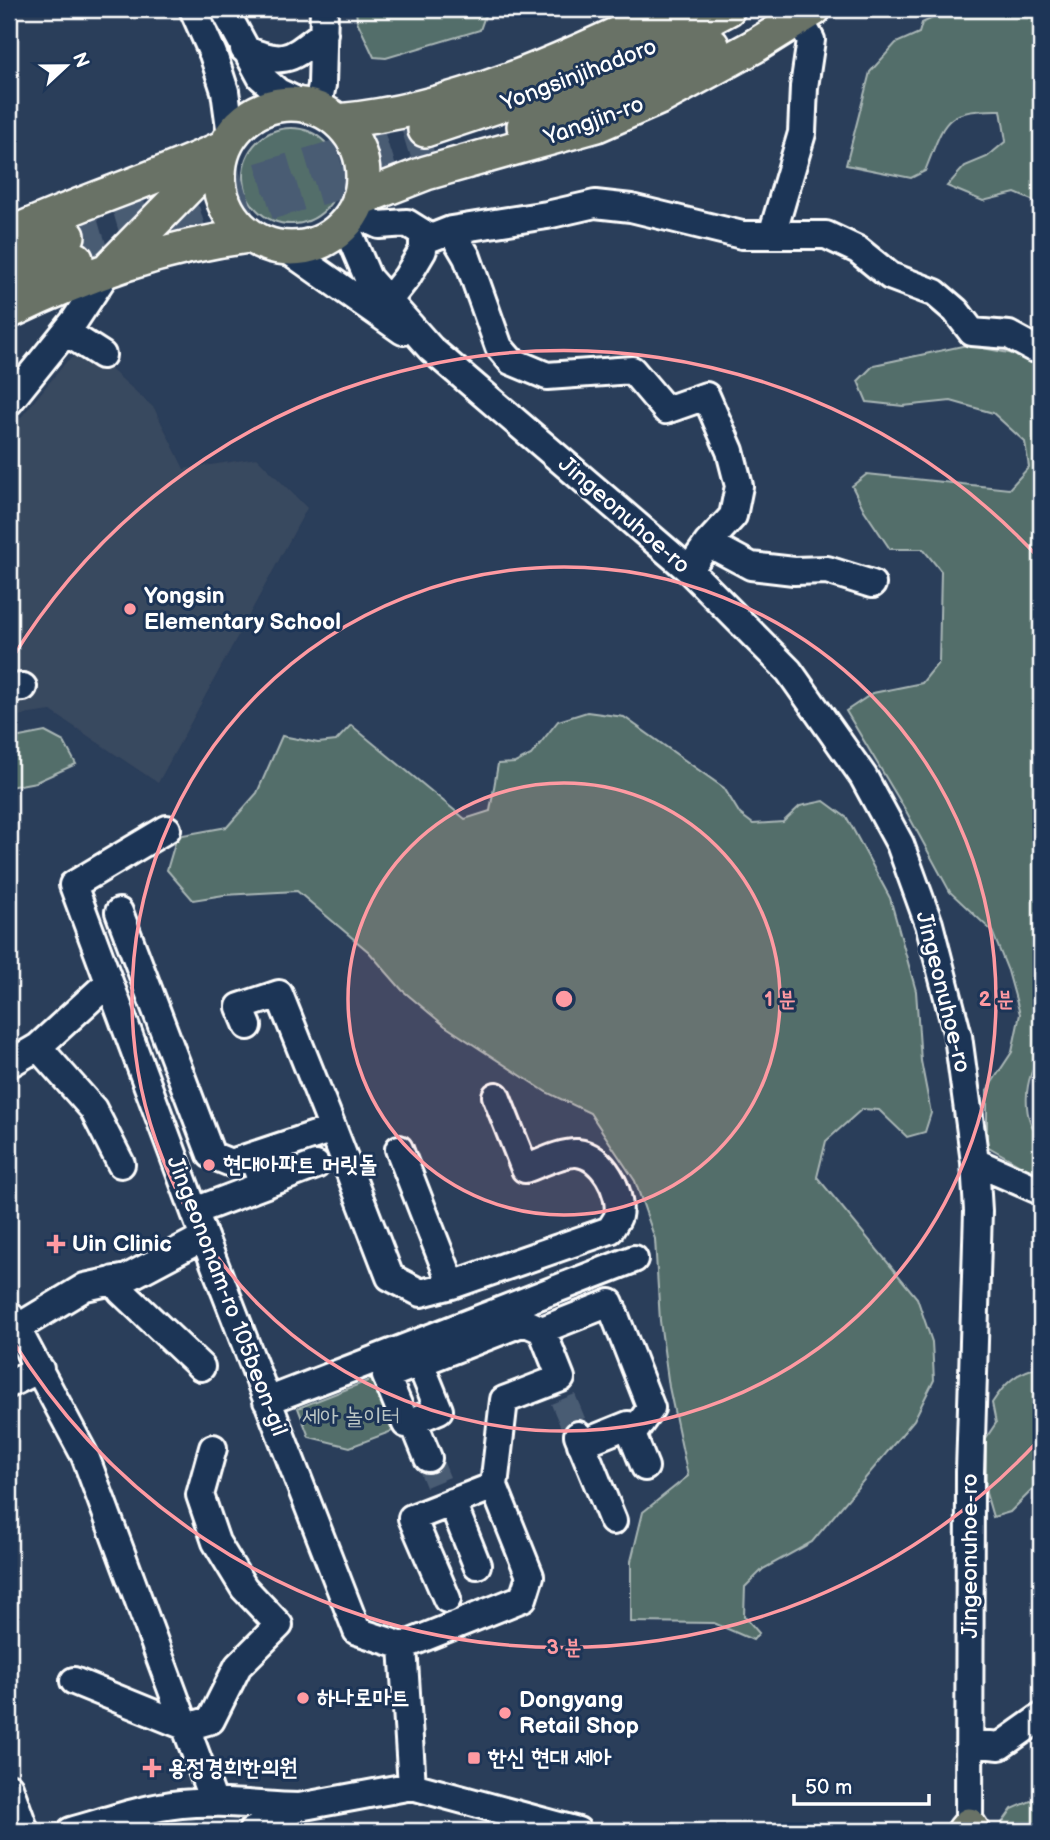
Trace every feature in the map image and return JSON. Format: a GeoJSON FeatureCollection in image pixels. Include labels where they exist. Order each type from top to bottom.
{"type":"FeatureCollection","features":[{"type":"Feature","properties":{"kind":"main road"},"geometry":{"type":"LineString","coordinates":[[110,267],[202,173],[245,119],[264,108],[283,104],[319,111],[383,116],[503,83],[553,64],[670,9]]}},
{"type":"Feature","properties":{"kind":"main road","name":"Yongsinjihadoro"},"geometry":{"type":"LineString","coordinates":[[728,9],[656,47],[430,142],[511,131],[648,76],[717,42],[796,12]]}},
{"type":"Feature","properties":{"kind":"main road","name":"Yangjin-ro"},"geometry":{"type":"LineString","coordinates":[[352,212],[414,177],[597,125],[661,97],[796,12]]}},
{"type":"Feature","properties":{"kind":"main road"},"geometry":{"type":"LineString","coordinates":[[225,146],[218,179],[223,201],[234,220],[250,236],[266,244],[301,248],[317,243],[332,235],[352,212],[363,178],[360,157],[352,137],[319,111]]}},
{"type":"Feature","properties":{"kind":"main road"},"geometry":{"type":"LineString","coordinates":[[9,235],[47,217],[186,165],[225,146]]}},
{"type":"Feature","properties":{"kind":"main road"},"geometry":{"type":"LineString","coordinates":[[9,312],[110,267],[164,252],[250,236]]}},
{"type":"Feature","properties":{"kind":"main road"},"geometry":{"type":"LineString","coordinates":[[9,260],[72,248],[9,284]]}},
{"type":"Feature","properties":{"kind":"street"},"geometry":{"type":"LineString","coordinates":[[193,9],[213,54],[225,91],[225,146]]}},
{"type":"Feature","properties":{"kind":"street"},"geometry":{"type":"LineString","coordinates":[[224,9],[261,77],[278,92],[319,111],[324,21]]}},
{"type":"Feature","properties":{"kind":"street"},"geometry":{"type":"LineString","coordinates":[[772,235],[802,134],[804,87],[811,40],[796,12]]}},
{"type":"Feature","properties":{"kind":"street"},"geometry":{"type":"LineString","coordinates":[[244,49],[258,55],[281,59],[293,57],[324,21]]}},
{"type":"Feature","properties":{"kind":"street"},"geometry":{"type":"LineString","coordinates":[[423,241],[451,230],[547,215],[595,204],[631,208],[742,234],[826,236],[858,250],[890,276],[935,293],[956,311],[972,332],[1009,335],[1033,348],[1041,349]]}},
{"type":"Feature","properties":{"kind":"street"},"geometry":{"type":"LineString","coordinates":[[352,212],[379,225],[407,223],[423,233],[423,250],[388,301]]}},
{"type":"Feature","properties":{"kind":"street","name":"Jingeonuhoe-ro"},"geometry":{"type":"LineString","coordinates":[[352,212],[368,278],[431,349],[689,570],[789,671],[863,776],[900,844],[929,925],[958,1036],[975,1162],[978,1211],[970,1472],[969,1830]]}},
{"type":"Feature","properties":{"kind":"street"},"geometry":{"type":"LineString","coordinates":[[451,230],[467,257],[499,346],[511,361],[547,376],[632,370],[666,410],[706,396],[730,450],[739,486],[733,516],[708,543],[689,570]]}},
{"type":"Feature","properties":{"kind":"street","name":"Jingeonuhoe-ro"},"geometry":{"type":"LineString","coordinates":[[285,248],[377,315],[431,349]]}},
{"type":"Feature","properties":{"kind":"street"},"geometry":{"type":"LineString","coordinates":[[9,402],[66,332],[110,267]]}},
{"type":"Feature","properties":{"kind":"street"},"geometry":{"type":"LineString","coordinates":[[66,332],[102,355]]}},
{"type":"Feature","properties":{"kind":"street"},"geometry":{"type":"LineString","coordinates":[[708,543],[751,566],[794,571],[827,570],[872,584]]}},
{"type":"Feature","properties":{"kind":"street","name":"Jingeononam-ro 105beon-gil"},"geometry":{"type":"LineString","coordinates":[[167,829],[73,885],[204,1237],[357,1632],[403,1646]]}},
{"type":"Feature","properties":{"kind":"street"},"geometry":{"type":"LineString","coordinates":[[119,912],[211,1155],[231,1163],[333,1129]]}},
{"type":"Feature","properties":{"kind":"street"},"geometry":{"type":"LineString","coordinates":[[9,1064],[38,1047],[109,982]]}},
{"type":"Feature","properties":{"kind":"street"},"geometry":{"type":"LineString","coordinates":[[248,1026],[240,1007],[279,994],[390,1277],[421,1293],[452,1285],[610,1230],[618,1216],[616,1194],[607,1172],[588,1155],[573,1153],[525,1169],[496,1096]]}},
{"type":"Feature","properties":{"kind":"street"},"geometry":{"type":"LineString","coordinates":[[38,1047],[93,1109],[121,1164]]}},
{"type":"Feature","properties":{"kind":"street"},"geometry":{"type":"LineString","coordinates":[[398,1149],[452,1285]]}},
{"type":"Feature","properties":{"kind":"street"},"geometry":{"type":"LineString","coordinates":[[253,1156],[263,1185]]}},
{"type":"Feature","properties":{"kind":"street"},"geometry":{"type":"LineString","coordinates":[[975,1162],[1041,1191]]}},
{"type":"Feature","properties":{"kind":"street"},"geometry":{"type":"LineString","coordinates":[[195,1211],[316,1165]]}},
{"type":"Feature","properties":{"kind":"street"},"geometry":{"type":"LineString","coordinates":[[204,1237],[127,1278],[85,1287],[13,1321],[85,1456],[214,1803]]}},
{"type":"Feature","properties":{"kind":"street"},"geometry":{"type":"LineString","coordinates":[[267,1401],[634,1259]]}},
{"type":"Feature","properties":{"kind":"street"},"geometry":{"type":"LineString","coordinates":[[114,1280],[121,1291],[201,1367]]}},
{"type":"Feature","properties":{"kind":"street"},"geometry":{"type":"LineString","coordinates":[[542,1330],[610,1303],[651,1408],[632,1435]]}},
{"type":"Feature","properties":{"kind":"street"},"geometry":{"type":"LineString","coordinates":[[412,1786],[403,1646],[523,1598],[530,1576],[494,1486],[504,1400],[559,1390],[561,1378],[542,1330],[524,1322],[420,1363],[386,1377],[406,1424],[439,1410],[420,1363]]}},
{"type":"Feature","properties":{"kind":"street"},"geometry":{"type":"LineString","coordinates":[[9,1384],[40,1369]]}},
{"type":"Feature","properties":{"kind":"street"},"geometry":{"type":"LineString","coordinates":[[413,1421],[428,1458]]}},
{"type":"Feature","properties":{"kind":"street"},"geometry":{"type":"LineString","coordinates":[[613,1521],[580,1439],[628,1425],[645,1467]]}},
{"type":"Feature","properties":{"kind":"street"},"geometry":{"type":"LineString","coordinates":[[74,1681],[187,1727],[211,1720],[238,1666],[279,1625],[244,1587],[216,1542],[200,1495],[213,1448]]}},
{"type":"Feature","properties":{"kind":"street"},"geometry":{"type":"LineString","coordinates":[[447,1599],[412,1518],[446,1498],[494,1486]]}},
{"type":"Feature","properties":{"kind":"street"},"geometry":{"type":"LineString","coordinates":[[446,1498],[477,1565]]}},
{"type":"Feature","properties":{"kind":"street"},"geometry":{"type":"LineString","coordinates":[[970,1743],[1000,1746],[1041,1717]]}},
{"type":"Feature","properties":{"kind":"street"},"geometry":{"type":"LineString","coordinates":[[71,1831],[143,1811],[181,1804],[299,1807],[412,1786],[566,1829]]}},
{"type":"Feature","properties":{"kind":"street"},"geometry":{"type":"LineString","coordinates":[[9,1787],[25,1831]]}},
{"type":"Feature","properties":{"kind":"street"},"geometry":{"type":"LineString","coordinates":[[258,1830],[299,1807]]}},
{"type":"Feature","properties":{"kind":"shaded area","name":"Yongsin Elementary School"},"geometry":{"type":"Polygon","coordinates":[[[87,348],[154,408],[184,469],[257,458],[307,508],[158,783],[51,711],[9,717],[9,432],[67,361],[87,348]]]}},
{"type":"Feature","properties":{"kind":"green space"},"geometry":{"type":"Polygon","coordinates":[[[356,9],[487,10],[480,30],[386,58],[374,57],[357,21],[356,9]]]}},
{"type":"Feature","properties":{"kind":"green space"},"geometry":{"type":"Polygon","coordinates":[[[952,9],[1041,9],[1041,204],[1015,193],[983,201],[947,186],[965,166],[987,157],[1006,141],[1001,110],[967,112],[948,122],[925,171],[911,178],[846,165],[870,72],[896,43],[919,33],[922,23],[952,9]]]}},
{"type":"Feature","properties":{"kind":"green space"},"geometry":{"type":"Polygon","coordinates":[[[291,128],[309,132],[325,142],[335,158],[339,176],[335,194],[325,210],[309,220],[291,224],[273,220],[257,210],[247,194],[243,176],[247,158],[257,142],[273,132],[291,128]]]}},
{"type":"Feature","properties":{"kind":"green space"},"geometry":{"type":"Polygon","coordinates":[[[967,345],[1041,362],[1041,1056],[1028,1086],[1027,1109],[1034,1130],[1041,1138],[1041,1177],[987,1146],[987,1090],[1012,1052],[1020,1014],[1008,971],[992,931],[950,892],[906,811],[846,711],[873,693],[922,683],[939,662],[941,571],[923,549],[890,549],[864,510],[852,486],[867,474],[1009,489],[1029,467],[1025,442],[993,413],[951,401],[903,406],[867,402],[858,381],[874,365],[967,345]]]}},
{"type":"Feature","properties":{"kind":"green space"},"geometry":{"type":"Polygon","coordinates":[[[587,712],[624,717],[724,788],[740,814],[753,824],[783,822],[800,806],[824,801],[847,818],[890,898],[916,991],[921,1061],[931,1113],[925,1132],[907,1137],[879,1110],[862,1109],[826,1141],[817,1177],[917,1298],[932,1342],[934,1380],[914,1420],[812,1542],[763,1569],[745,1587],[744,1616],[759,1633],[753,1640],[714,1623],[631,1622],[631,1561],[643,1512],[688,1476],[669,1387],[660,1321],[655,1239],[635,1181],[590,1113],[546,1092],[445,1026],[402,990],[369,952],[297,891],[224,895],[193,900],[167,870],[177,836],[227,827],[257,793],[282,736],[318,743],[336,741],[351,725],[465,819],[490,811],[498,764],[515,763],[531,755],[558,721],[587,712]]]}},
{"type":"Feature","properties":{"kind":"green space"},"geometry":{"type":"Polygon","coordinates":[[[45,732],[64,742],[76,764],[36,782],[9,787],[9,739],[45,732]]]}},
{"type":"Feature","properties":{"kind":"green space"},"geometry":{"type":"Polygon","coordinates":[[[1041,1367],[1041,1481],[1010,1512],[993,1517],[986,1493],[986,1438],[996,1423],[992,1403],[1012,1379],[1041,1367]]]}},
{"type":"Feature","properties":{"kind":"green space","name":"세아 놀이터"},"geometry":{"type":"Polygon","coordinates":[[[375,1378],[395,1430],[350,1447],[309,1437],[298,1408],[375,1378]]]}},
{"type":"Feature","properties":{"kind":"green space"},"geometry":{"type":"Polygon","coordinates":[[[1033,1800],[1041,1800],[1041,1831],[1003,1831],[1002,1823],[1012,1809],[1033,1800]]]}},
{"type":"Feature","properties":{"kind":"tunnel"},"geometry":{"type":"LineString","coordinates":[[68,236],[425,130]]}},
{"type":"Feature","properties":{"kind":"tunnel"},"geometry":{"type":"LineString","coordinates":[[76,259],[435,155]]}},
{"type":"Feature","properties":{"kind":"tunnel"},"geometry":{"type":"LineString","coordinates":[[563,1399],[578,1435]]}},
{"type":"Feature","properties":{"kind":"tunnel"},"geometry":{"type":"LineString","coordinates":[[428,1458],[440,1487]]}},
{"type":"Feature","properties":{"kind":"place","name":"Yongsin Elementary School"},"geometry":{"type":"Point","coordinates":[130,609]}},
{"type":"Feature","properties":{"kind":"place","name":"현대아파트 머릿돌"},"geometry":{"type":"Point","coordinates":[209,1165]}},
{"type":"Feature","properties":{"kind":"place","name":"Uin Clinic"},"geometry":{"type":"Point","coordinates":[56,1244]}},
{"type":"Feature","properties":{"kind":"place","name":"하나로마트"},"geometry":{"type":"Point","coordinates":[303,1698]}},
{"type":"Feature","properties":{"kind":"place","name":"Dongyang Retail Shop"},"geometry":{"type":"Point","coordinates":[505,1713]}},
{"type":"Feature","properties":{"kind":"place","name":"한신 현대 세아"},"geometry":{"type":"Point","coordinates":[474,1758]}},
{"type":"Feature","properties":{"kind":"place","name":"용정경희한의원"},"geometry":{"type":"Point","coordinates":[152,1768]}}]}
